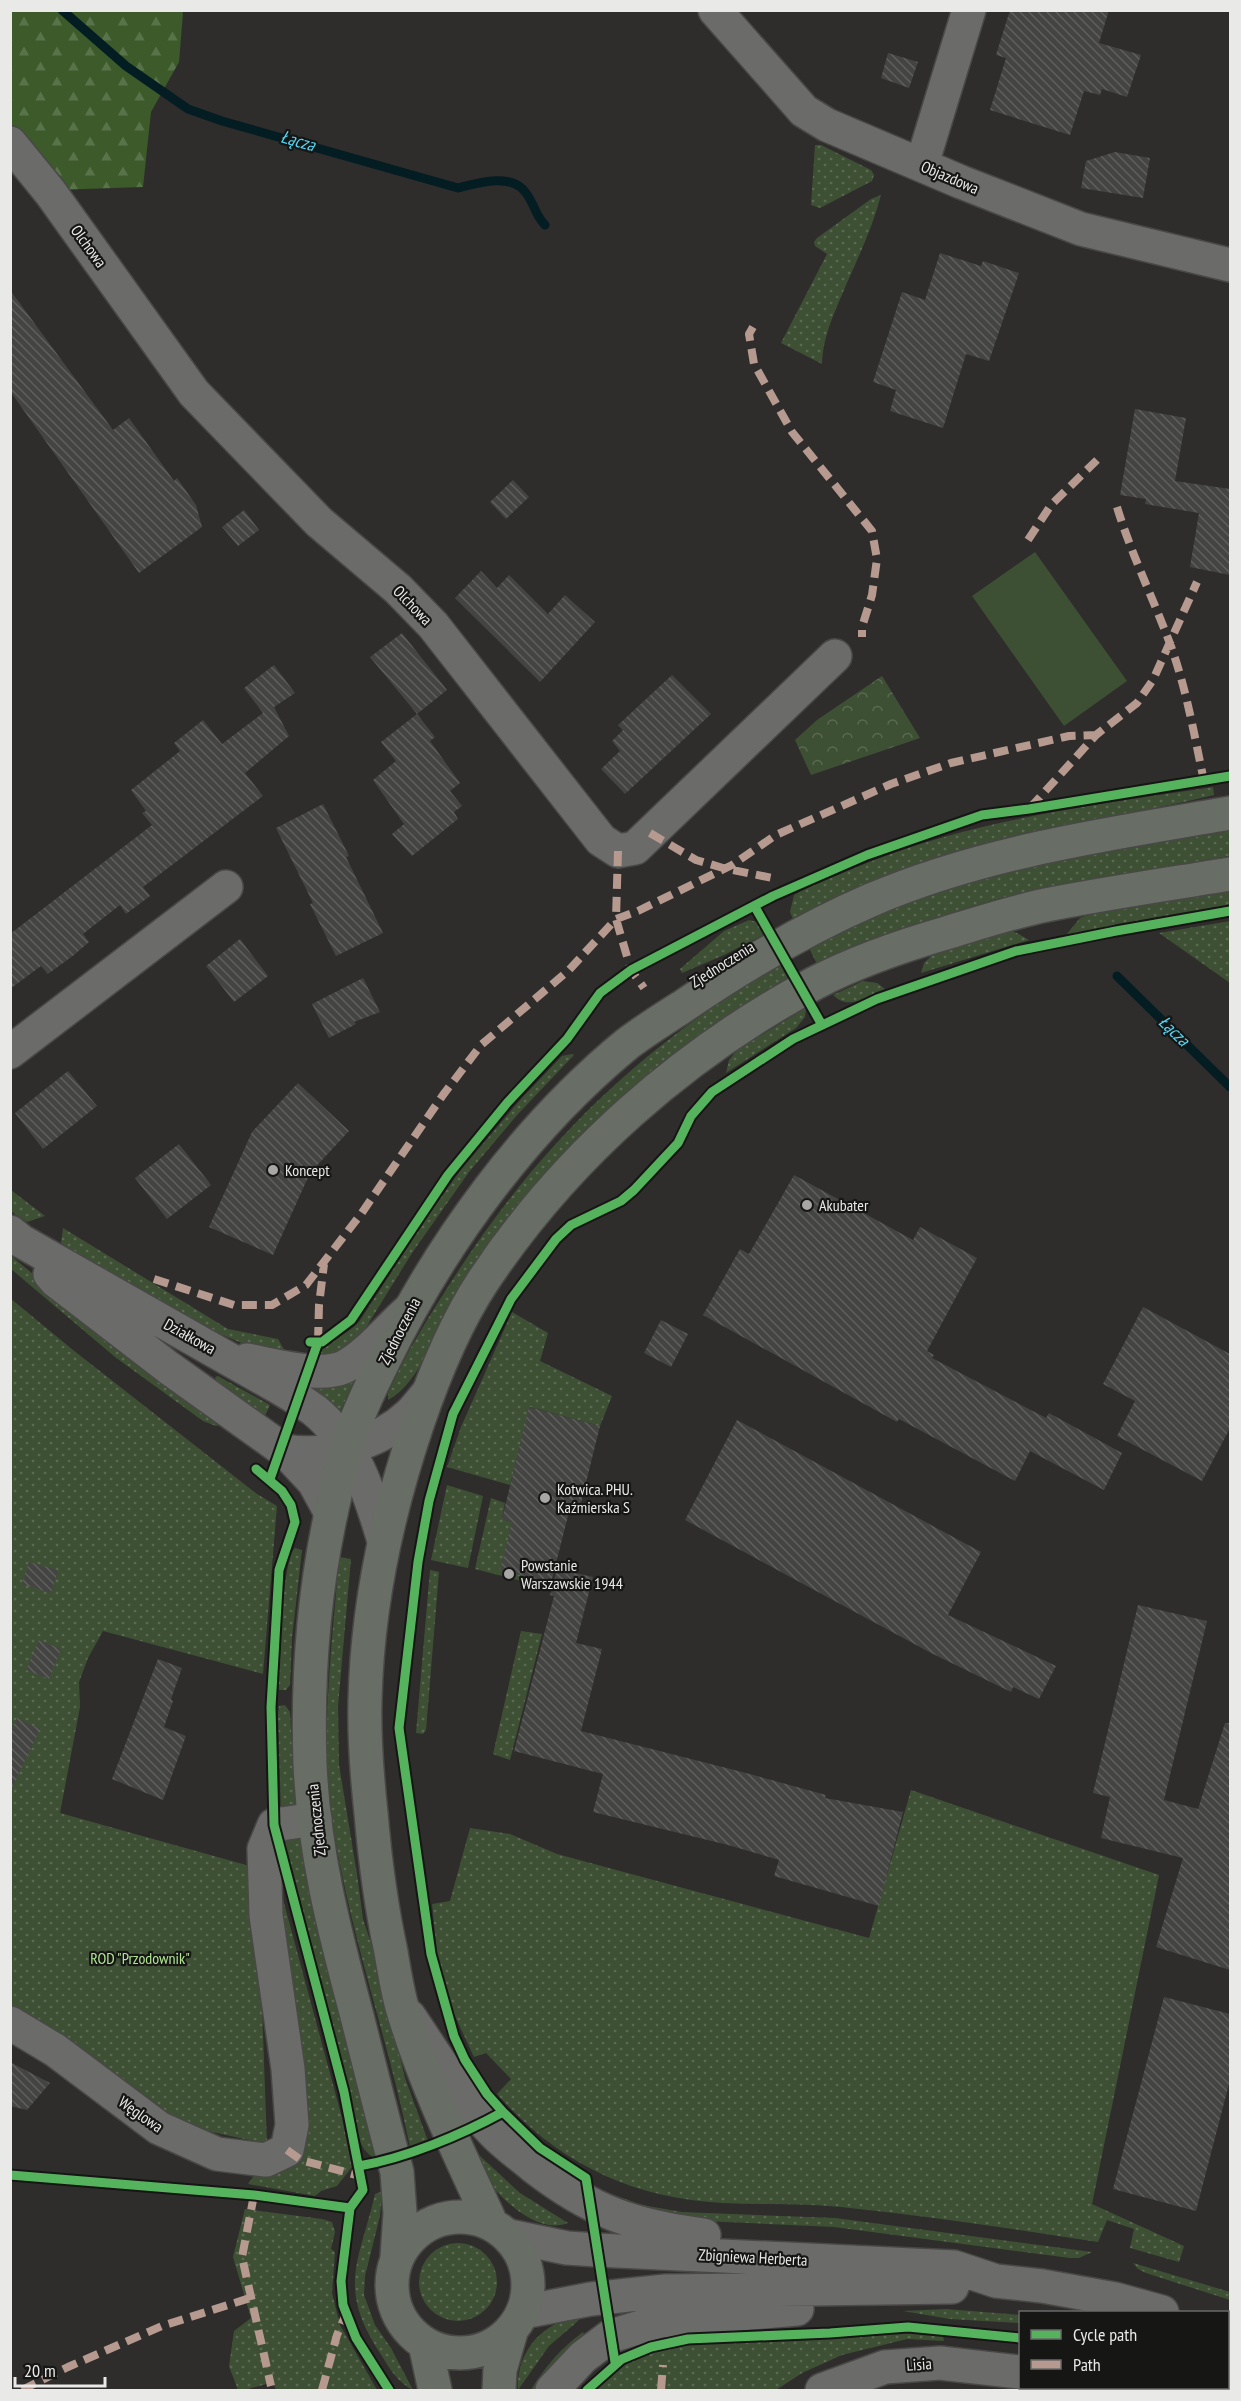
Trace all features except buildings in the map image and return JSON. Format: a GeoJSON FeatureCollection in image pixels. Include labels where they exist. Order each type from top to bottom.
{"type":"FeatureCollection","features":[{"type":"Feature","properties":{"kind":"main road","name":"Zjednoczenia"},"geometry":{"type":"LineString","coordinates":[[397,2257],[400,2213],[396,2172],[330,1919],[321,1869],[310,1769],[309,1703],[316,1607],[331,1513],[345,1448],[364,1401],[408,1311],[456,1235],[484,1197],[578,1088],[629,1043],[732,974],[820,923],[875,898],[955,870],[1016,853],[1230,813]]}},
{"type":"Feature","properties":{"kind":"main road"},"geometry":{"type":"LineString","coordinates":[[498,2391],[500,2370],[528,2296],[529,2278],[525,2261],[500,2230],[433,2095],[401,2005],[378,1886],[367,1770],[365,1700],[369,1643],[384,1541],[397,1485],[428,1393],[457,1327],[482,1283],[543,1201],[616,1126],[658,1088],[734,1031],[816,982],[890,950],[1043,906],[1230,874]]}},
{"type":"Feature","properties":{"kind":"main road"},"geometry":{"type":"LineString","coordinates":[[500,2230],[470,2217],[448,2217],[427,2224],[409,2238],[397,2257],[392,2276],[392,2296],[398,2315],[410,2331],[425,2344],[442,2351],[461,2354],[479,2351],[496,2344],[517,2322]]}},
{"type":"Feature","properties":{"kind":"main road"},"geometry":{"type":"LineString","coordinates":[[425,2344],[435,2391]]}},
{"type":"Feature","properties":{"kind":"street","name":"Objazdowa"},"geometry":{"type":"LineString","coordinates":[[715,10],[804,111],[815,119],[1081,229],[1230,266]]}},
{"type":"Feature","properties":{"kind":"street"},"geometry":{"type":"LineString","coordinates":[[922,164],[969,10]]}},
{"type":"Feature","properties":{"kind":"street","name":"Olchowa"},"geometry":{"type":"LineString","coordinates":[[10,143],[50,192],[194,393],[319,522],[398,589],[433,625],[601,840],[618,851],[635,848],[834,656]]}},
{"type":"Feature","properties":{"kind":"street"},"geometry":{"type":"LineString","coordinates":[[10,1052],[226,887]]}},
{"type":"Feature","properties":{"kind":"street","name":"Działkowa"},"geometry":{"type":"LineString","coordinates":[[16,1237],[225,1356],[314,1411],[332,1429],[359,1469],[370,1492],[384,1541]]}},
{"type":"Feature","properties":{"kind":"street","name":"Działkowa"},"geometry":{"type":"LineString","coordinates":[[16,1237],[56,1281],[169,1368],[285,1451],[314,1482],[331,1513]]}},
{"type":"Feature","properties":{"kind":"street"},"geometry":{"type":"LineString","coordinates":[[225,1356],[325,1371],[344,1367],[408,1311]]}},
{"type":"Feature","properties":{"kind":"street"},"geometry":{"type":"LineString","coordinates":[[285,1451],[306,1455],[345,1448],[380,1434],[410,1414],[428,1393]]}},
{"type":"Feature","properties":{"kind":"street","name":"Węglowa"},"geometry":{"type":"LineString","coordinates":[[10,2024],[55,2050],[159,2128],[217,2154],[267,2160],[286,2150],[292,2125],[288,2068],[267,1915],[264,1849],[274,1825],[315,1819]]}},
{"type":"Feature","properties":{"kind":"street"},"geometry":{"type":"LineString","coordinates":[[401,2005],[451,2078],[495,2134],[514,2152],[576,2198],[635,2223],[664,2230],[735,2239],[786,2259]]}},
{"type":"Feature","properties":{"kind":"street","name":"Zbigniewa Herberta"},"geometry":{"type":"LineString","coordinates":[[500,2230],[576,2248],[954,2267],[996,2280],[1115,2300],[1155,2311]]}},
{"type":"Feature","properties":{"kind":"street","name":"Zbigniewa Herberta"},"geometry":{"type":"LineString","coordinates":[[517,2322],[591,2299],[666,2291],[931,2288],[960,2287],[996,2280]]}},
{"type":"Feature","properties":{"kind":"street"},"geometry":{"type":"LineString","coordinates":[[552,2391],[583,2357],[601,2342],[611,2336],[660,2321],[898,2300],[931,2288]]}},
{"type":"Feature","properties":{"kind":"street","name":"Lisia"},"geometry":{"type":"LineString","coordinates":[[822,2391],[885,2367],[940,2363],[1019,2372]]}},
{"type":"Feature","properties":{"kind":"green space"},"geometry":{"type":"Polygon","coordinates":[[[180,10],[183,13],[179,62],[151,112],[143,187],[54,190],[11,137],[10,11],[180,10]]]}},
{"type":"Feature","properties":{"kind":"green space"},"geometry":{"type":"Polygon","coordinates":[[[815,145],[821,145],[871,170],[874,175],[872,181],[820,208],[811,205],[815,145]]]}},
{"type":"Feature","properties":{"kind":"green space"},"geometry":{"type":"Polygon","coordinates":[[[881,195],[861,252],[830,324],[822,364],[781,343],[827,254],[815,246],[814,242],[871,199],[881,195]]]}},
{"type":"Feature","properties":{"kind":"green space"},"geometry":{"type":"Polygon","coordinates":[[[1035,552],[1127,681],[1064,726],[972,596],[1035,552]]]}},
{"type":"Feature","properties":{"kind":"green space"},"geometry":{"type":"Polygon","coordinates":[[[882,676],[920,738],[811,775],[795,740],[817,720],[882,676]]]}},
{"type":"Feature","properties":{"kind":"green space"},"geometry":{"type":"Polygon","coordinates":[[[1213,787],[1214,795],[970,847],[893,874],[793,919],[790,912],[794,895],[809,887],[857,867],[943,837],[1032,816],[1213,787]]]}},
{"type":"Feature","properties":{"kind":"green space"},"geometry":{"type":"Polygon","coordinates":[[[1230,831],[1230,856],[1044,888],[997,899],[899,929],[818,966],[809,948],[908,902],[978,880],[1085,855],[1230,831]]]}},
{"type":"Feature","properties":{"kind":"green space"},"geometry":{"type":"Polygon","coordinates":[[[1230,889],[1230,907],[1066,935],[1080,918],[1091,914],[1230,889]]]}},
{"type":"Feature","properties":{"kind":"green space"},"geometry":{"type":"Polygon","coordinates":[[[749,920],[757,922],[767,933],[682,973],[680,969],[724,931],[749,920]]]}},
{"type":"Feature","properties":{"kind":"green space"},"geometry":{"type":"Polygon","coordinates":[[[1230,921],[1230,983],[1159,933],[1230,921]]]}},
{"type":"Feature","properties":{"kind":"green space"},"geometry":{"type":"Polygon","coordinates":[[[1011,931],[1029,940],[921,973],[924,963],[934,953],[1011,931]]]}},
{"type":"Feature","properties":{"kind":"green space"},"geometry":{"type":"Polygon","coordinates":[[[780,964],[789,980],[748,1004],[670,1058],[632,1088],[564,1153],[532,1189],[490,1245],[452,1302],[418,1369],[409,1382],[388,1400],[388,1393],[402,1364],[453,1279],[522,1184],[558,1141],[597,1101],[639,1064],[683,1029],[780,964]]]}},
{"type":"Feature","properties":{"kind":"green space"},"geometry":{"type":"Polygon","coordinates":[[[863,981],[877,983],[885,989],[865,999],[852,1002],[839,1000],[833,995],[863,981]]]}},
{"type":"Feature","properties":{"kind":"green space"},"geometry":{"type":"Polygon","coordinates":[[[806,1008],[805,1017],[796,1028],[726,1073],[729,1060],[737,1050],[806,1008]]]}},
{"type":"Feature","properties":{"kind":"green space"},"geometry":{"type":"Polygon","coordinates":[[[574,1055],[518,1114],[469,1172],[412,1253],[365,1329],[343,1348],[327,1356],[318,1355],[327,1345],[359,1322],[460,1171],[521,1099],[562,1056],[574,1055]]]}},
{"type":"Feature","properties":{"kind":"green space"},"geometry":{"type":"Polygon","coordinates":[[[11,1190],[45,1216],[27,1222],[12,1212],[11,1190]]]}},
{"type":"Feature","properties":{"kind":"green space"},"geometry":{"type":"Polygon","coordinates":[[[63,1228],[228,1329],[278,1339],[286,1353],[256,1349],[194,1323],[61,1244],[63,1228]]]}},
{"type":"Feature","properties":{"kind":"green space"},"geometry":{"type":"Polygon","coordinates":[[[10,1255],[221,1424],[216,1426],[203,1421],[115,1357],[11,1269],[10,1255]]]}},
{"type":"Feature","properties":{"kind":"green space","name":"ROD \"Przodownik\""},"geometry":{"type":"Polygon","coordinates":[[[10,1298],[257,1494],[277,1506],[263,1674],[103,1631],[88,1658],[79,1682],[80,1707],[60,1813],[257,1868],[267,2144],[194,2128],[161,2115],[11,2015],[10,1298]]]}},
{"type":"Feature","properties":{"kind":"green space"},"geometry":{"type":"Polygon","coordinates":[[[512,1312],[548,1333],[540,1361],[612,1396],[600,1426],[530,1407],[510,1485],[447,1467],[461,1427],[512,1312]]]}},
{"type":"Feature","properties":{"kind":"green space"},"geometry":{"type":"Polygon","coordinates":[[[218,1376],[270,1405],[264,1418],[216,1380],[215,1377],[218,1376]]]}},
{"type":"Feature","properties":{"kind":"green space"},"geometry":{"type":"Polygon","coordinates":[[[356,1377],[339,1414],[310,1388],[311,1385],[356,1377]]]}},
{"type":"Feature","properties":{"kind":"green space"},"geometry":{"type":"Polygon","coordinates":[[[447,1485],[483,1496],[468,1568],[431,1560],[447,1485]]]}},
{"type":"Feature","properties":{"kind":"green space"},"geometry":{"type":"Polygon","coordinates":[[[491,1498],[505,1503],[502,1519],[512,1522],[538,1580],[537,1585],[475,1569],[491,1498]]]}},
{"type":"Feature","properties":{"kind":"green space"},"geometry":{"type":"Polygon","coordinates":[[[295,1548],[302,1550],[292,1638],[290,1685],[286,1690],[279,1690],[284,1592],[291,1556],[295,1548]]]}},
{"type":"Feature","properties":{"kind":"green space"},"geometry":{"type":"Polygon","coordinates":[[[339,1557],[351,1559],[338,1706],[339,1765],[363,1919],[377,1962],[405,2078],[428,2141],[410,2147],[351,1916],[330,1803],[327,1768],[328,1698],[339,1557]]]}},
{"type":"Feature","properties":{"kind":"green space"},"geometry":{"type":"Polygon","coordinates":[[[430,1570],[439,1572],[426,1730],[423,1734],[416,1733],[430,1570]]]}},
{"type":"Feature","properties":{"kind":"green space"},"geometry":{"type":"Polygon","coordinates":[[[521,1631],[542,1634],[510,1760],[493,1754],[521,1631]]]}},
{"type":"Feature","properties":{"kind":"green space"},"geometry":{"type":"Polygon","coordinates":[[[285,1705],[290,1712],[296,1807],[281,1813],[278,1714],[279,1706],[285,1705]]]}},
{"type":"Feature","properties":{"kind":"green space"},"geometry":{"type":"Polygon","coordinates":[[[911,1790],[1159,1875],[1092,2204],[1184,2246],[1179,2262],[1130,2248],[1134,2229],[1107,2220],[1098,2242],[834,2206],[723,2203],[657,2194],[627,2185],[598,2172],[545,2139],[497,2094],[511,2079],[486,2053],[474,2057],[453,2012],[437,1953],[432,1904],[450,1901],[470,1828],[510,1834],[557,1854],[869,1938],[911,1790]]]}},
{"type":"Feature","properties":{"kind":"green space"},"geometry":{"type":"Polygon","coordinates":[[[297,1836],[300,1840],[312,1902],[377,2158],[365,2151],[358,2135],[347,2082],[283,1837],[297,1836]]]}},
{"type":"Feature","properties":{"kind":"green space"},"geometry":{"type":"Polygon","coordinates":[[[274,1866],[342,2118],[352,2167],[337,2186],[321,2191],[315,2196],[248,2184],[255,2174],[283,2169],[305,2147],[306,2123],[274,1866]]]}},
{"type":"Feature","properties":{"kind":"green space"},"geometry":{"type":"Polygon","coordinates":[[[479,2155],[520,2193],[568,2223],[547,2225],[515,2209],[482,2173],[479,2155]]]}},
{"type":"Feature","properties":{"kind":"green space"},"geometry":{"type":"Polygon","coordinates":[[[382,2191],[380,2216],[365,2276],[364,2295],[375,2325],[391,2348],[413,2390],[398,2379],[380,2353],[367,2330],[355,2292],[358,2257],[375,2194],[382,2191]]]}},
{"type":"Feature","properties":{"kind":"green space"},"geometry":{"type":"Polygon","coordinates":[[[603,2191],[642,2205],[682,2212],[835,2218],[1092,2252],[1079,2258],[1070,2258],[834,2227],[662,2219],[598,2192],[603,2191]]]}},
{"type":"Feature","properties":{"kind":"green space"},"geometry":{"type":"Polygon","coordinates":[[[245,2209],[332,2222],[335,2232],[331,2249],[335,2252],[332,2293],[340,2325],[377,2390],[276,2390],[273,2382],[238,2390],[229,2366],[234,2331],[251,2318],[233,2257],[245,2209]]]}},
{"type":"Feature","properties":{"kind":"green space"},"geometry":{"type":"Polygon","coordinates":[[[450,2243],[466,2243],[480,2249],[491,2260],[497,2274],[497,2290],[491,2304],[480,2315],[466,2321],[450,2321],[436,2315],[425,2304],[419,2290],[419,2274],[425,2260],[436,2249],[450,2243]]]}},
{"type":"Feature","properties":{"kind":"green space"},"geometry":{"type":"Polygon","coordinates":[[[1133,2263],[1230,2292],[1230,2300],[1146,2273],[1133,2263]]]}},
{"type":"Feature","properties":{"kind":"green space"},"geometry":{"type":"Polygon","coordinates":[[[946,2309],[1019,2315],[1019,2323],[950,2319],[903,2311],[946,2309]]]}},
{"type":"Feature","properties":{"kind":"green space"},"geometry":{"type":"Polygon","coordinates":[[[580,2316],[578,2321],[549,2346],[518,2390],[522,2363],[534,2341],[554,2325],[580,2316]]]}},
{"type":"Feature","properties":{"kind":"green space"},"geometry":{"type":"Polygon","coordinates":[[[901,2330],[943,2336],[944,2341],[907,2339],[842,2355],[802,2373],[776,2390],[594,2390],[630,2362],[655,2351],[683,2344],[699,2341],[813,2339],[901,2330]]]}},
{"type":"Feature","properties":{"kind":"green space"},"geometry":{"type":"Polygon","coordinates":[[[583,2332],[586,2340],[539,2390],[531,2390],[554,2359],[583,2332]]]}},
{"type":"Feature","properties":{"kind":"waterway","name":"Łącza"},"geometry":{"type":"LineString","coordinates":[[62,10],[126,66],[188,109],[222,121],[458,188],[493,181],[512,183],[526,193],[545,225]]}},
{"type":"Feature","properties":{"kind":"waterway","name":"Łącza"},"geometry":{"type":"LineString","coordinates":[[1117,976],[1230,1087]]}},
{"type":"Feature","properties":{"kind":"marked path"},"geometry":{"type":"LineString","coordinates":[[753,327],[749,334],[754,364],[792,432],[872,531],[877,559],[872,595],[862,627],[862,637]]}},
{"type":"Feature","properties":{"kind":"marked path"},"geometry":{"type":"LineString","coordinates":[[1028,540],[1051,505],[1097,460]]}},
{"type":"Feature","properties":{"kind":"marked path"},"geometry":{"type":"LineString","coordinates":[[1117,507],[1175,658],[1204,781]]}},
{"type":"Feature","properties":{"kind":"marked path"},"geometry":{"type":"LineString","coordinates":[[1030,808],[1096,735],[1137,703],[1153,680],[1197,582]]}},
{"type":"Feature","properties":{"kind":"marked path"},"geometry":{"type":"LineString","coordinates":[[154,1279],[234,1305],[272,1305],[306,1285],[361,1214],[443,1095],[481,1045],[569,970],[616,919],[638,911],[732,865],[776,835],[891,784],[951,763],[1069,736],[1096,735]]}},
{"type":"Feature","properties":{"kind":"marked path"},"geometry":{"type":"LineString","coordinates":[[650,833],[696,860],[777,879]]}},
{"type":"Feature","properties":{"kind":"marked path"},"geometry":{"type":"LineString","coordinates":[[618,851],[616,919],[631,970],[644,988]]}},
{"type":"Feature","properties":{"kind":"marked path"},"geometry":{"type":"LineString","coordinates":[[318,1342],[319,1305],[324,1264]]}},
{"type":"Feature","properties":{"kind":"marked path"},"geometry":{"type":"LineString","coordinates":[[287,2150],[301,2160],[360,2176]]}},
{"type":"Feature","properties":{"kind":"marked path"},"geometry":{"type":"LineString","coordinates":[[254,2195],[242,2257],[271,2386]]}},
{"type":"Feature","properties":{"kind":"marked path"},"geometry":{"type":"LineString","coordinates":[[22,2390],[162,2326],[250,2298]]}},
{"type":"Feature","properties":{"kind":"marked path"},"geometry":{"type":"LineString","coordinates":[[322,2390],[337,2335],[346,2314]]}},
{"type":"Feature","properties":{"kind":"marked path"},"geometry":{"type":"LineString","coordinates":[[661,2390],[663,2365]]}},
{"type":"Feature","properties":{"kind":"cycle path"},"geometry":{"type":"LineString","coordinates":[[310,1342],[322,1342],[351,1320],[448,1175],[507,1103],[567,1039],[600,993],[631,970],[773,896],[867,855],[982,815],[1230,776]]}},
{"type":"Feature","properties":{"kind":"cycle path"},"geometry":{"type":"LineString","coordinates":[[755,907],[822,1025]]}},
{"type":"Feature","properties":{"kind":"cycle path"},"geometry":{"type":"LineString","coordinates":[[615,2362],[586,2178],[540,2148],[487,2094],[465,2060],[454,2036],[431,1954],[399,1728],[418,1562],[429,1501],[453,1414],[511,1299],[556,1239],[571,1225],[621,1201],[678,1143],[691,1116],[712,1092],[793,1039],[877,999],[1016,951],[1230,911]]}},
{"type":"Feature","properties":{"kind":"cycle path"},"geometry":{"type":"LineString","coordinates":[[270,1479],[318,1342]]}},
{"type":"Feature","properties":{"kind":"cycle path"},"geometry":{"type":"LineString","coordinates":[[256,1469],[282,1491],[291,1505],[295,1522],[279,1570],[271,1707],[274,1825],[344,2092],[363,2190],[350,2208],[341,2281],[343,2305],[356,2338],[389,2390]]}},
{"type":"Feature","properties":{"kind":"cycle path"},"geometry":{"type":"LineString","coordinates":[[359,2166],[433,2145],[503,2112]]}},
{"type":"Feature","properties":{"kind":"cycle path"},"geometry":{"type":"LineString","coordinates":[[10,2175],[254,2195],[350,2208]]}},
{"type":"Feature","properties":{"kind":"cycle path"},"geometry":{"type":"LineString","coordinates":[[587,2390],[622,2359],[651,2347],[688,2339],[908,2327],[1019,2338]]}},
{"type":"Feature","properties":{"kind":"place","name":"Koncept"},"geometry":{"type":"Point","coordinates":[273,1170]}},
{"type":"Feature","properties":{"kind":"place","name":"Akubater"},"geometry":{"type":"Point","coordinates":[807,1205]}},
{"type":"Feature","properties":{"kind":"place","name":"Kotwica. PHU. Kaźmierska S"},"geometry":{"type":"Point","coordinates":[545,1498]}},
{"type":"Feature","properties":{"kind":"place","name":"Powstanie Warszawskie 1944"},"geometry":{"type":"Point","coordinates":[509,1574]}}]}
